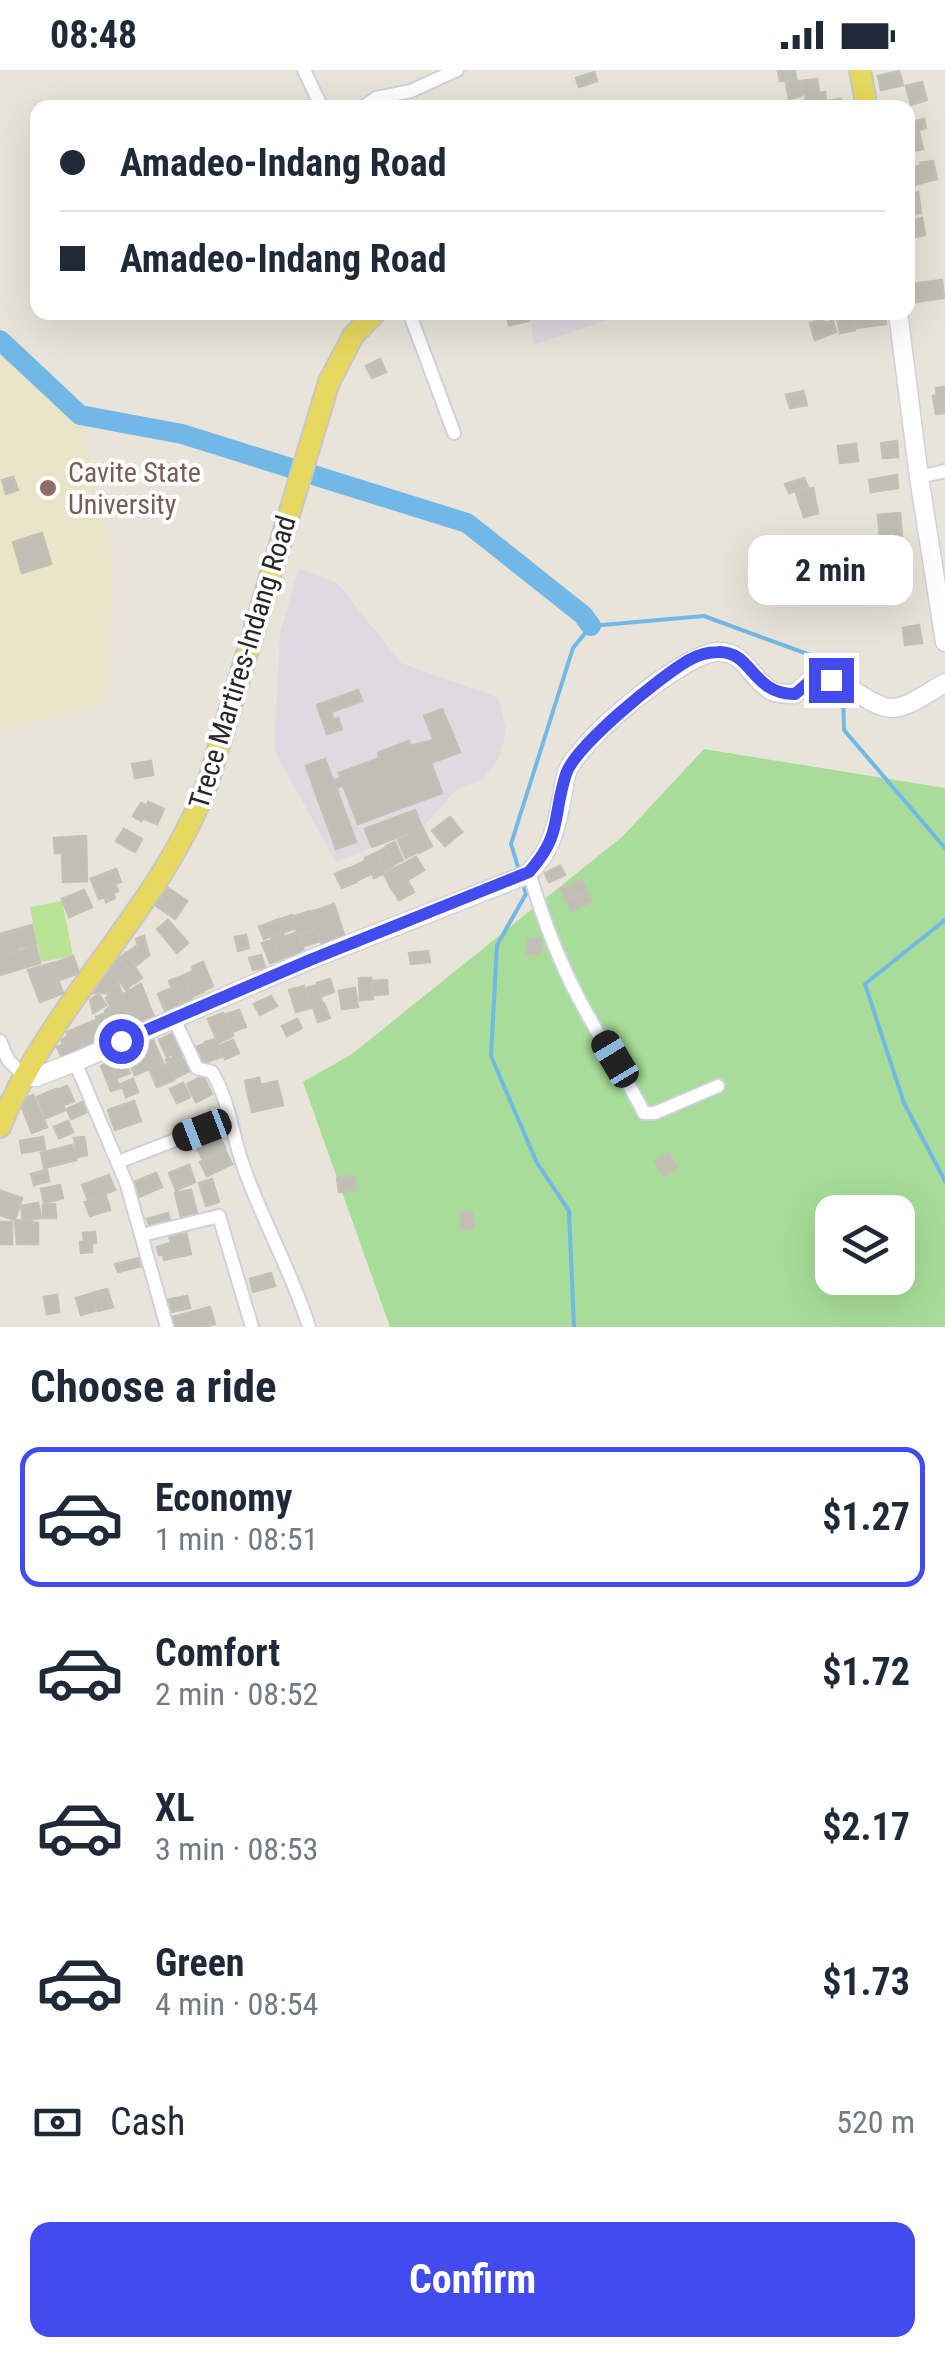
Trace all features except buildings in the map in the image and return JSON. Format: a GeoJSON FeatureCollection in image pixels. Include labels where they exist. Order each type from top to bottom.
{"type":"FeatureCollection","features":[{"type":"Feature","properties":{"kind":"main road"},"geometry":{"type":"LineString","coordinates":[[860,70],[866,100]]}},
{"type":"Feature","properties":{"kind":"main road","name":"Trece Martires-Indang Road"},"geometry":{"type":"LineString","coordinates":[[0,1127],[6,1098],[32,1076],[197,811],[329,382],[353,336],[368,320]]}},
{"type":"Feature","properties":{"kind":"street"},"geometry":{"type":"LineString","coordinates":[[304,70],[318,100]]}},
{"type":"Feature","properties":{"kind":"street"},"geometry":{"type":"LineString","coordinates":[[411,91],[423,81],[428,70]]}},
{"type":"Feature","properties":{"kind":"street"},"geometry":{"type":"LineString","coordinates":[[373,100],[411,91],[457,70]]}},
{"type":"Feature","properties":{"kind":"street"},"geometry":{"type":"LineString","coordinates":[[413,320],[454,433]]}},
{"type":"Feature","properties":{"kind":"street"},"geometry":{"type":"LineString","coordinates":[[899,320],[945,642]]}},
{"type":"Feature","properties":{"kind":"street"},"geometry":{"type":"LineString","coordinates":[[919,476],[945,471]]}},
{"type":"Feature","properties":{"kind":"street"},"geometry":{"type":"LineString","coordinates":[[0,1041],[8,1060],[32,1076],[75,1062],[310,960],[521,876],[544,856],[555,834],[567,772],[576,758],[644,692],[687,662],[725,652],[739,658],[768,689],[782,694],[795,694],[818,676],[877,705],[894,708],[945,683]]}},
{"type":"Feature","properties":{"kind":"street"},"geometry":{"type":"LineString","coordinates":[[521,876],[584,1008],[644,1112],[655,1114],[718,1086]]}},
{"type":"Feature","properties":{"kind":"street"},"geometry":{"type":"LineString","coordinates":[[174,1019],[197,1068],[212,1072],[226,1097],[243,1166],[309,1327]]}},
{"type":"Feature","properties":{"kind":"street"},"geometry":{"type":"LineString","coordinates":[[75,1062],[118,1162],[168,1327]]}},
{"type":"Feature","properties":{"kind":"street"},"geometry":{"type":"LineString","coordinates":[[118,1162],[230,1119]]}},
{"type":"Feature","properties":{"kind":"street"},"geometry":{"type":"LineString","coordinates":[[142,1235],[218,1216],[252,1327]]}},
{"type":"Feature","properties":{"kind":"shaded area"},"geometry":{"type":"Polygon","coordinates":[[[530,320],[607,320],[534,345],[530,320]]]}},
{"type":"Feature","properties":{"kind":"shaded area","name":"Cavite State University"},"geometry":{"type":"Polygon","coordinates":[[[0,340],[80,415],[113,565],[106,702],[0,731],[0,340]]]}},
{"type":"Feature","properties":{"kind":"shaded area"},"geometry":{"type":"Polygon","coordinates":[[[299,568],[337,583],[401,663],[499,698],[506,732],[499,758],[483,779],[456,790],[422,828],[336,862],[274,750],[280,633],[299,568]]]}},
{"type":"Feature","properties":{"kind":"green space"},"geometry":{"type":"Polygon","coordinates":[[[704,749],[945,788],[945,1327],[390,1327],[303,1082],[352,1054],[623,836],[704,749]]]}},
{"type":"Feature","properties":{"kind":"green space"},"geometry":{"type":"Polygon","coordinates":[[[62,901],[73,956],[41,962],[30,907],[62,901]]]}},
{"type":"Feature","properties":{"kind":"waterway"},"geometry":{"type":"LineString","coordinates":[[0,340],[80,415],[182,434],[467,523],[583,615],[591,626]]}},
{"type":"Feature","properties":{"kind":"waterway"},"geometry":{"type":"LineString","coordinates":[[519,870],[511,844],[573,648],[591,626],[704,616],[843,667],[843,676]]}},
{"type":"Feature","properties":{"kind":"waterway"},"geometry":{"type":"LineString","coordinates":[[843,690],[844,730],[945,848]]}},
{"type":"Feature","properties":{"kind":"waterway"},"geometry":{"type":"LineString","coordinates":[[523,884],[526,894],[497,945],[491,1056],[537,1163],[569,1211],[574,1327]]}},
{"type":"Feature","properties":{"kind":"waterway"},"geometry":{"type":"LineString","coordinates":[[945,920],[865,984],[904,1103],[945,1181]]}},
{"type":"Feature","properties":{"kind":"place","name":"Cavite State University"},"geometry":{"type":"Point","coordinates":[48,488]}},
{"type":"Feature","properties":{"kind":"route"},"geometry":{"type":"LineString","coordinates":[[121,1041],[529,872],[544,856],[555,834],[567,772],[576,758],[644,692],[696,657],[725,652],[739,658],[768,689],[782,694],[795,694],[811,678],[831,680]]}}]}
